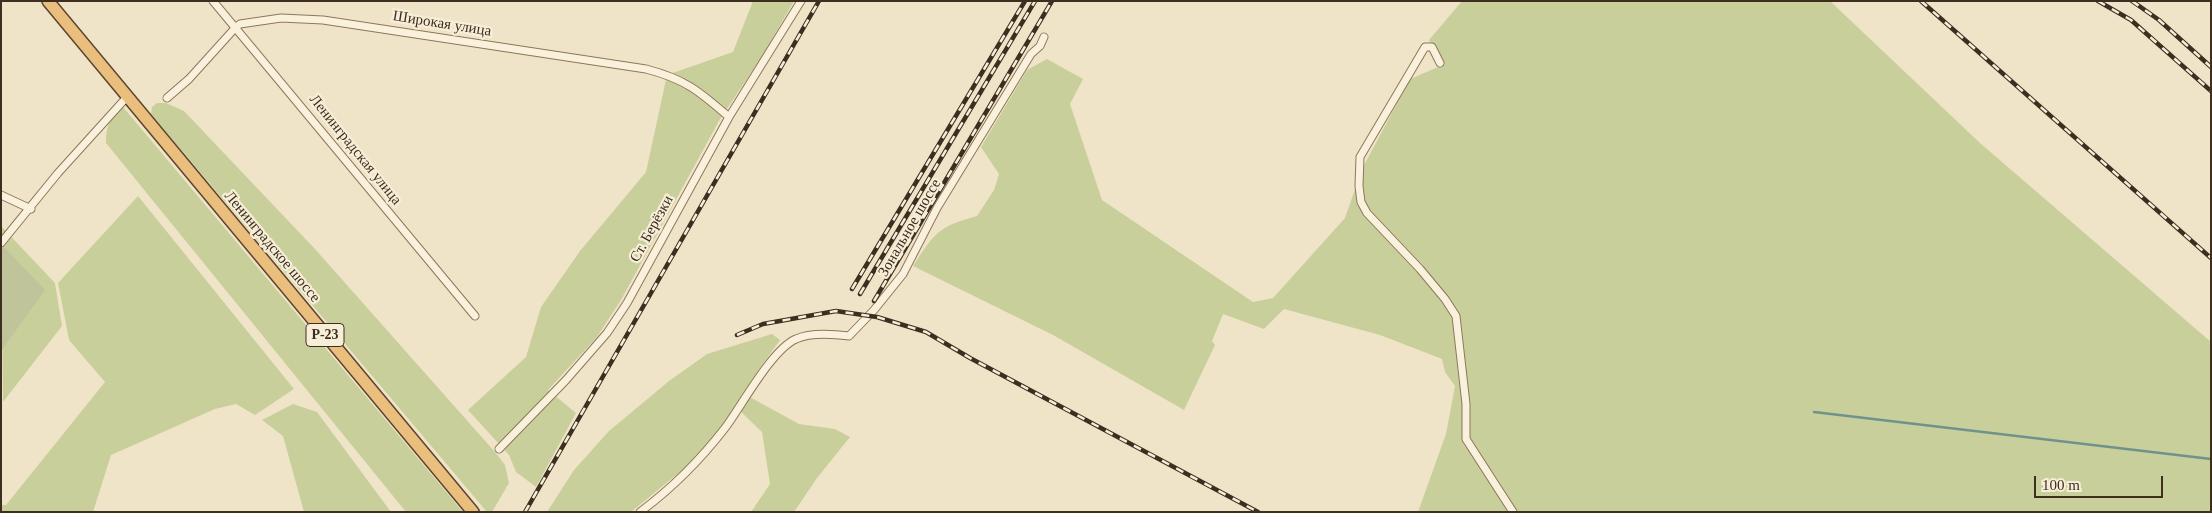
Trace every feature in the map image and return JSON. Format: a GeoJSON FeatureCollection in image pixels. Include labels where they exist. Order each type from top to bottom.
{"type":"FeatureCollection","features":[{"type":"Feature","properties":{"kind":"highway","name":"Ленинградское шоссе"},"geometry":{"type":"LineString","coordinates":[[48,1],[116,82],[126,98],[473,512]]}},
{"type":"Feature","properties":{"kind":"street","name":"Ленинградская улица"},"geometry":{"type":"LineString","coordinates":[[213,1],[475,316]]}},
{"type":"Feature","properties":{"kind":"street","name":"Ст. Берёзки"},"geometry":{"type":"LineString","coordinates":[[499,449],[566,380],[607,333],[627,303],[728,117],[801,1]]}},
{"type":"Feature","properties":{"kind":"street","name":"Широкая улица"},"geometry":{"type":"LineString","coordinates":[[236,27],[240,24],[281,18],[323,20],[646,69],[668,75],[696,88],[728,117]]}},
{"type":"Feature","properties":{"kind":"street"},"geometry":{"type":"LineString","coordinates":[[167,98],[190,79],[236,27]]}},
{"type":"Feature","properties":{"kind":"street","name":"Зональное шоссе"},"geometry":{"type":"LineString","coordinates":[[640,512],[694,465],[724,429],[761,374],[786,346],[796,339],[808,336],[835,334],[849,336],[874,310],[903,274],[937,208],[1031,54],[1040,46],[1044,37]]}},
{"type":"Feature","properties":{"kind":"street"},"geometry":{"type":"LineString","coordinates":[[1440,63],[1432,47],[1425,47],[1360,157],[1361,202],[1376,225],[1420,269],[1445,299],[1456,316],[1466,404],[1466,439],[1513,512]]}},
{"type":"Feature","properties":{"kind":"street"},"geometry":{"type":"LineString","coordinates":[[1,242],[31,209],[58,173],[126,98]]}},
{"type":"Feature","properties":{"kind":"street"},"geometry":{"type":"LineString","coordinates":[[1,195],[31,209]]}},
{"type":"Feature","properties":{"kind":"green space"},"geometry":{"type":"Polygon","coordinates":[[[753,1],[794,1],[764,53],[719,121],[621,300],[597,337],[548,390],[576,413],[536,487],[516,472],[509,455],[468,410],[526,357],[541,307],[580,251],[646,172],[667,75],[733,52],[753,1]]]}},
{"type":"Feature","properties":{"kind":"green space"},"geometry":{"type":"Polygon","coordinates":[[[1462,1],[1830,1],[1980,143],[2211,342],[2211,512],[1418,512],[1446,434],[1455,386],[1445,372],[1442,359],[1380,335],[1284,309],[1264,329],[1223,314],[1212,341],[1215,345],[1184,410],[1053,335],[913,266],[938,233],[953,224],[977,216],[994,190],[999,174],[981,147],[1027,70],[1047,59],[1083,79],[1070,104],[1102,200],[1253,302],[1273,298],[1345,218],[1362,169],[1410,79],[1443,65],[1429,40],[1462,1]]]}},
{"type":"Feature","properties":{"kind":"green space"},"geometry":{"type":"Polygon","coordinates":[[[157,103],[166,103],[184,111],[315,249],[495,452],[505,465],[509,483],[492,512],[487,512],[151,114],[152,107],[157,103]]]}},
{"type":"Feature","properties":{"kind":"green space"},"geometry":{"type":"Polygon","coordinates":[[[123,107],[463,512],[406,512],[106,143],[110,122],[123,107]]]}},
{"type":"Feature","properties":{"kind":"green space"},"geometry":{"type":"Polygon","coordinates":[[[138,196],[294,389],[255,415],[236,404],[215,409],[111,455],[93,512],[1,512],[1,505],[6,505],[105,382],[69,340],[58,283],[138,196]]]}},
{"type":"Feature","properties":{"kind":"green space"},"geometry":{"type":"Polygon","coordinates":[[[1,226],[55,283],[62,326],[3,402],[1,226]]]}},
{"type":"Feature","properties":{"kind":"green space"},"geometry":{"type":"Polygon","coordinates":[[[4,247],[45,290],[1,351],[1,250],[4,247]]]}},
{"type":"Feature","properties":{"kind":"green space"},"geometry":{"type":"Polygon","coordinates":[[[772,334],[780,340],[760,368],[746,395],[799,424],[835,429],[850,437],[817,478],[794,512],[751,512],[770,484],[762,432],[737,408],[691,463],[631,512],[547,512],[574,470],[609,431],[669,381],[707,354],[772,334]]]}},
{"type":"Feature","properties":{"kind":"green space"},"geometry":{"type":"Polygon","coordinates":[[[293,404],[317,412],[391,512],[304,512],[283,436],[262,420],[293,404]]]}},
{"type":"Feature","properties":{"kind":"waterway"},"geometry":{"type":"LineString","coordinates":[[1814,412],[2211,459]]}},
{"type":"Feature","properties":{"kind":"railway"},"geometry":{"type":"LineString","coordinates":[[525,512],[819,1]]}},
{"type":"Feature","properties":{"kind":"railway"},"geometry":{"type":"LineString","coordinates":[[852,289],[1025,1]]}},
{"type":"Feature","properties":{"kind":"railway"},"geometry":{"type":"LineString","coordinates":[[860,294],[1035,1]]}},
{"type":"Feature","properties":{"kind":"railway"},"geometry":{"type":"LineString","coordinates":[[874,301],[1052,1]]}},
{"type":"Feature","properties":{"kind":"railway"},"geometry":{"type":"LineString","coordinates":[[1921,1],[2211,258]]}},
{"type":"Feature","properties":{"kind":"railway"},"geometry":{"type":"LineString","coordinates":[[2098,1],[2131,20],[2211,91]]}},
{"type":"Feature","properties":{"kind":"railway"},"geometry":{"type":"LineString","coordinates":[[2132,1],[2159,20],[2211,67]]}},
{"type":"Feature","properties":{"kind":"railway"},"geometry":{"type":"LineString","coordinates":[[737,335],[763,324],[836,311],[877,317],[926,332],[970,358],[1258,512]]}}]}
